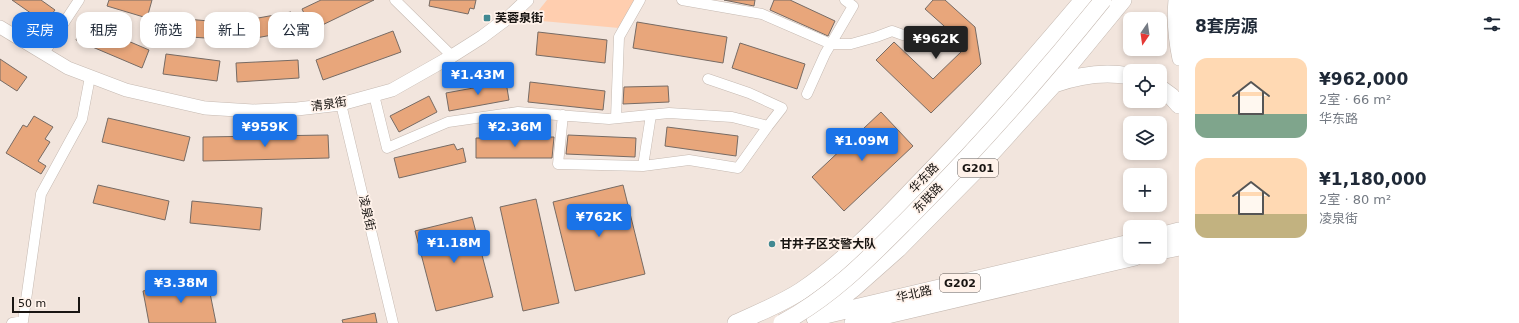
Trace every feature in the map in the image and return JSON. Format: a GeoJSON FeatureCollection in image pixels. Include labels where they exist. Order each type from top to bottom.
{"type":"FeatureCollection","features":[{"type":"Feature","properties":{"kind":"highway","name":"华东路"},"geometry":{"type":"LineString","coordinates":[[736,323],[801,292],[842,259],[881,223],[960,141],[1030,64],[1083,0]]}},
{"type":"Feature","properties":{"kind":"highway","name":"东联路"},"geometry":{"type":"LineString","coordinates":[[782,323],[817,302],[864,263],[898,229],[970,154],[1042,74],[1103,0]]}},
{"type":"Feature","properties":{"kind":"highway","name":"G201"},"geometry":{"type":"LineString","coordinates":[[815,318],[854,288],[898,249],[981,165],[1054,84],[1122,0]]}},
{"type":"Feature","properties":{"kind":"highway"},"geometry":{"type":"LineString","coordinates":[[1054,84],[1072,77],[1086,75],[1123,75]]}},
{"type":"Feature","properties":{"kind":"highway"},"geometry":{"type":"LineString","coordinates":[[1167,234],[1179,231]]}},
{"type":"Feature","properties":{"kind":"highway","name":"华北路"},"geometry":{"type":"LineString","coordinates":[[791,323],[1123,245]]}},
{"type":"Feature","properties":{"kind":"highway"},"geometry":{"type":"LineString","coordinates":[[1167,250],[1179,247]]}},
{"type":"Feature","properties":{"kind":"highway","name":"华北路"},"geometry":{"type":"LineString","coordinates":[[853,323],[1123,260]]}},
{"type":"Feature","properties":{"kind":"street"},"geometry":{"type":"LineString","coordinates":[[44,53],[79,0]]}},
{"type":"Feature","properties":{"kind":"street"},"geometry":{"type":"LineString","coordinates":[[395,0],[452,56]]}},
{"type":"Feature","properties":{"kind":"street","name":"清泉街"},"geometry":{"type":"LineString","coordinates":[[0,27],[68,68],[126,90],[205,108],[253,111],[297,109],[338,104],[392,90],[452,56],[510,16],[527,0]]}},
{"type":"Feature","properties":{"kind":"street"},"geometry":{"type":"LineString","coordinates":[[616,118],[619,37],[640,0]]}},
{"type":"Feature","properties":{"kind":"street"},"geometry":{"type":"LineString","coordinates":[[682,0],[762,14],[831,44],[852,44],[892,31],[903,36]]}},
{"type":"Feature","properties":{"kind":"street"},"geometry":{"type":"LineString","coordinates":[[807,94],[831,44],[853,6],[846,0]]}},
{"type":"Feature","properties":{"kind":"street"},"geometry":{"type":"LineString","coordinates":[[1175,0],[1174,25],[1179,59]]}},
{"type":"Feature","properties":{"kind":"street"},"geometry":{"type":"LineString","coordinates":[[12,323],[23,321],[41,194],[82,119],[90,77]]}},
{"type":"Feature","properties":{"kind":"street"},"geometry":{"type":"LineString","coordinates":[[563,116],[558,164],[643,166],[689,160],[738,168],[782,108],[748,93],[708,80]]}},
{"type":"Feature","properties":{"kind":"street"},"geometry":{"type":"LineString","coordinates":[[374,95],[387,148],[448,122],[518,112],[609,119],[669,113],[732,117],[768,126]]}},
{"type":"Feature","properties":{"kind":"street","name":"凌泉街"},"geometry":{"type":"LineString","coordinates":[[338,104],[387,323]]}},
{"type":"Feature","properties":{"kind":"street","name":"凌泉街"},"geometry":{"type":"LineString","coordinates":[[338,104],[393,323]]}},
{"type":"Feature","properties":{"kind":"street"},"geometry":{"type":"LineString","coordinates":[[643,166],[651,115]]}},
{"type":"Feature","properties":{"kind":"shaded area"},"geometry":{"type":"Polygon","coordinates":[[[547,0],[635,0],[619,28],[531,20],[547,0]]]}},
{"type":"Feature","properties":{"kind":"building"},"geometry":{"type":"Polygon","coordinates":[[[12,0],[41,0],[55,10],[53,12],[29,12],[12,0]]]}},
{"type":"Feature","properties":{"kind":"building"},"geometry":{"type":"Polygon","coordinates":[[[109,0],[152,0],[149,12],[140,12],[140,16],[132,14],[132,12],[107,6],[109,0]]]}},
{"type":"Feature","properties":{"kind":"building"},"geometry":{"type":"Polygon","coordinates":[[[321,0],[374,0],[324,24],[324,12],[303,12],[302,9],[321,0]]]}},
{"type":"Feature","properties":{"kind":"building"},"geometry":{"type":"Polygon","coordinates":[[[430,0],[476,0],[474,9],[470,8],[468,14],[429,6],[430,0]]]}},
{"type":"Feature","properties":{"kind":"building"},"geometry":{"type":"Polygon","coordinates":[[[724,0],[755,0],[754,6],[724,0]]]}},
{"type":"Feature","properties":{"kind":"building"},"geometry":{"type":"Polygon","coordinates":[[[774,0],[790,0],[835,21],[828,36],[770,10],[774,0]]]}},
{"type":"Feature","properties":{"kind":"building"},"geometry":{"type":"Polygon","coordinates":[[[933,0],[945,0],[975,27],[981,64],[931,113],[876,60],[894,42],[933,79],[963,50],[962,42],[925,9],[933,0]]]}},
{"type":"Feature","properties":{"kind":"building"},"geometry":{"type":"Polygon","coordinates":[[[268,16],[268,36],[260,37],[260,18],[268,16]]]}},
{"type":"Feature","properties":{"kind":"building"},"geometry":{"type":"Polygon","coordinates":[[[196,20],[204,21],[204,38],[196,37],[196,20]]]}},
{"type":"Feature","properties":{"kind":"building"},"geometry":{"type":"Polygon","coordinates":[[[637,22],[727,37],[723,63],[633,48],[637,22]]]}},
{"type":"Feature","properties":{"kind":"building"},"geometry":{"type":"Polygon","coordinates":[[[393,31],[401,52],[323,80],[316,60],[393,31]]]}},
{"type":"Feature","properties":{"kind":"building"},"geometry":{"type":"Polygon","coordinates":[[[538,32],[607,40],[605,63],[536,55],[538,32]]]}},
{"type":"Feature","properties":{"kind":"building"},"geometry":{"type":"Polygon","coordinates":[[[132,43],[140,46],[140,48],[149,50],[142,68],[95,48],[132,48],[132,43]]]}},
{"type":"Feature","properties":{"kind":"building"},"geometry":{"type":"Polygon","coordinates":[[[740,43],[805,64],[797,89],[732,68],[740,43]]]}},
{"type":"Feature","properties":{"kind":"building"},"geometry":{"type":"Polygon","coordinates":[[[166,54],[220,61],[217,81],[163,74],[166,54]]]}},
{"type":"Feature","properties":{"kind":"building"},"geometry":{"type":"Polygon","coordinates":[[[0,59],[27,77],[17,91],[0,80],[0,59]]]}},
{"type":"Feature","properties":{"kind":"building"},"geometry":{"type":"Polygon","coordinates":[[[298,60],[299,78],[237,82],[236,63],[298,60]]]}},
{"type":"Feature","properties":{"kind":"building"},"geometry":{"type":"Polygon","coordinates":[[[506,82],[509,100],[449,111],[446,93],[506,82]]]}},
{"type":"Feature","properties":{"kind":"building"},"geometry":{"type":"Polygon","coordinates":[[[530,82],[605,91],[603,110],[528,102],[530,82]]]}},
{"type":"Feature","properties":{"kind":"building"},"geometry":{"type":"Polygon","coordinates":[[[668,86],[669,102],[623,104],[624,87],[668,86]]]}},
{"type":"Feature","properties":{"kind":"building"},"geometry":{"type":"Polygon","coordinates":[[[429,96],[437,112],[399,132],[390,116],[429,96]]]}},
{"type":"Feature","properties":{"kind":"building"},"geometry":{"type":"Polygon","coordinates":[[[881,112],[913,146],[844,211],[812,177],[881,112]]]}},
{"type":"Feature","properties":{"kind":"building"},"geometry":{"type":"Polygon","coordinates":[[[34,116],[53,127],[45,139],[50,142],[38,161],[46,166],[41,174],[6,153],[23,125],[27,127],[34,116]]]}},
{"type":"Feature","properties":{"kind":"building"},"geometry":{"type":"Polygon","coordinates":[[[108,118],[190,137],[184,161],[102,142],[108,118]]]}},
{"type":"Feature","properties":{"kind":"building"},"geometry":{"type":"Polygon","coordinates":[[[667,127],[738,136],[736,156],[665,146],[667,127]]]}},
{"type":"Feature","properties":{"kind":"building"},"geometry":{"type":"Polygon","coordinates":[[[328,135],[329,158],[203,161],[203,137],[328,135]]]}},
{"type":"Feature","properties":{"kind":"building"},"geometry":{"type":"Polygon","coordinates":[[[568,135],[636,138],[635,157],[566,154],[568,135]]]}},
{"type":"Feature","properties":{"kind":"building"},"geometry":{"type":"Polygon","coordinates":[[[554,137],[552,158],[476,158],[476,138],[554,137]]]}},
{"type":"Feature","properties":{"kind":"building"},"geometry":{"type":"Polygon","coordinates":[[[454,144],[457,150],[463,148],[466,162],[399,178],[394,158],[454,144]]]}},
{"type":"Feature","properties":{"kind":"building"},"geometry":{"type":"Polygon","coordinates":[[[98,185],[169,201],[165,220],[93,203],[98,185]]]}},
{"type":"Feature","properties":{"kind":"building"},"geometry":{"type":"Polygon","coordinates":[[[623,185],[645,274],[575,291],[553,202],[623,185]]]}},
{"type":"Feature","properties":{"kind":"building"},"geometry":{"type":"Polygon","coordinates":[[[536,199],[559,303],[523,311],[500,207],[536,199]]]}},
{"type":"Feature","properties":{"kind":"building"},"geometry":{"type":"Polygon","coordinates":[[[192,201],[262,208],[260,230],[190,223],[192,201]]]}},
{"type":"Feature","properties":{"kind":"building"},"geometry":{"type":"Polygon","coordinates":[[[472,217],[493,297],[436,311],[415,231],[472,217]]]}},
{"type":"Feature","properties":{"kind":"building"},"geometry":{"type":"Polygon","coordinates":[[[207,278],[216,323],[149,323],[143,291],[207,278]]]}},
{"type":"Feature","properties":{"kind":"building"},"geometry":{"type":"Polygon","coordinates":[[[375,313],[377,323],[343,323],[342,320],[375,313]]]}},
{"type":"Feature","properties":{"kind":"place","name":"芙蓉泉街"},"geometry":{"type":"Point","coordinates":[487,18]}},
{"type":"Feature","properties":{"kind":"place","name":"甘井子区交警大队"},"geometry":{"type":"Point","coordinates":[772,244]}}]}
